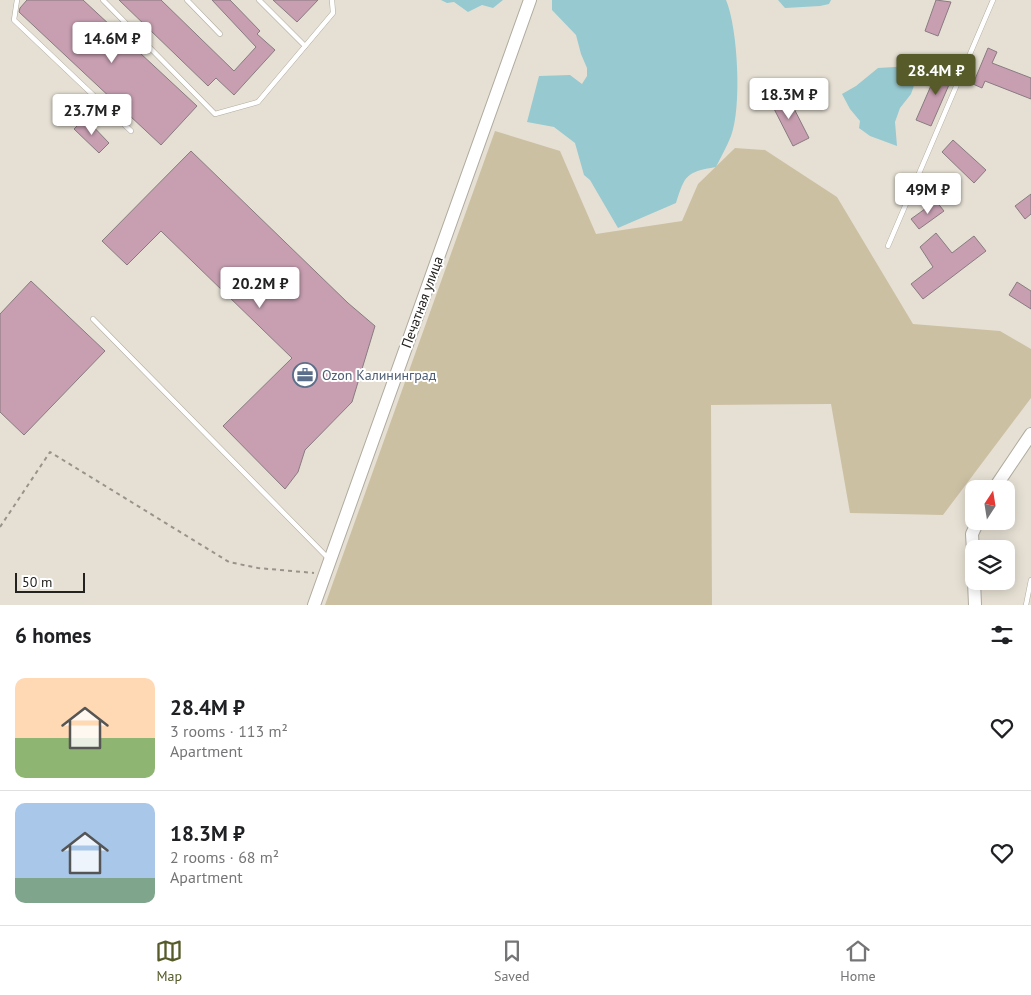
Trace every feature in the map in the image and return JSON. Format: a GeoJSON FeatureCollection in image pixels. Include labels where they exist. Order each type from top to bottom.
{"type":"FeatureCollection","features":[{"type":"Feature","properties":{"kind":"street","name":"Печатная улица"},"geometry":{"type":"LineString","coordinates":[[314,605],[530,0]]}},
{"type":"Feature","properties":{"kind":"street"},"geometry":{"type":"LineString","coordinates":[[1000,480],[1031,434]]}},
{"type":"Feature","properties":{"kind":"street"},"geometry":{"type":"LineString","coordinates":[[974,590],[975,605]]}},
{"type":"Feature","properties":{"kind":"lane"},"geometry":{"type":"LineString","coordinates":[[17,0],[14,20],[131,131]]}},
{"type":"Feature","properties":{"kind":"lane"},"geometry":{"type":"LineString","coordinates":[[103,0],[215,114],[258,102],[333,13],[332,0]]}},
{"type":"Feature","properties":{"kind":"lane"},"geometry":{"type":"LineString","coordinates":[[187,0],[220,34]]}},
{"type":"Feature","properties":{"kind":"lane"},"geometry":{"type":"LineString","coordinates":[[259,0],[305,46]]}},
{"type":"Feature","properties":{"kind":"lane"},"geometry":{"type":"LineString","coordinates":[[888,246],[993,0]]}},
{"type":"Feature","properties":{"kind":"lane"},"geometry":{"type":"LineString","coordinates":[[94,319],[330,559]]}},
{"type":"Feature","properties":{"kind":"lane"},"geometry":{"type":"LineString","coordinates":[[1026,605],[1031,580]]}},
{"type":"Feature","properties":{"kind":"path"},"geometry":{"type":"LineString","coordinates":[[0,527],[50,452],[229,562],[258,568],[324,574]]}},
{"type":"Feature","properties":{"kind":"shaded area"},"geometry":{"type":"Polygon","coordinates":[[[495,131],[560,151],[596,234],[682,221],[698,184],[735,148],[765,150],[837,197],[913,324],[1000,331],[1031,349],[1031,398],[969,480],[965,480],[965,486],[943,515],[850,513],[831,404],[711,405],[712,605],[325,605],[495,131]]]}},
{"type":"Feature","properties":{"kind":"water"},"geometry":{"type":"Polygon","coordinates":[[[441,0],[503,0],[493,8],[482,5],[468,12],[454,2],[447,3],[441,0]]]}},
{"type":"Feature","properties":{"kind":"water"},"geometry":{"type":"Polygon","coordinates":[[[552,0],[726,0],[733,29],[737,68],[737,107],[731,136],[716,167],[698,171],[688,176],[676,203],[618,228],[590,180],[584,175],[575,143],[554,127],[527,122],[539,76],[570,75],[582,84],[587,76],[587,68],[576,35],[552,10],[552,0]]]}},
{"type":"Feature","properties":{"kind":"water"},"geometry":{"type":"Polygon","coordinates":[[[778,0],[831,0],[829,4],[820,6],[785,8],[778,0]]]}},
{"type":"Feature","properties":{"kind":"water"},"geometry":{"type":"Polygon","coordinates":[[[911,66],[917,77],[911,94],[900,108],[895,122],[897,146],[870,136],[859,128],[860,121],[850,109],[842,94],[856,86],[878,68],[911,66]]]}},
{"type":"Feature","properties":{"kind":"building"},"geometry":{"type":"Polygon","coordinates":[[[27,0],[83,0],[197,106],[161,145],[19,12],[27,0]]]}},
{"type":"Feature","properties":{"kind":"building"},"geometry":{"type":"Polygon","coordinates":[[[119,0],[161,0],[234,71],[256,47],[212,0],[230,0],[260,31],[257,34],[275,50],[234,95],[216,78],[208,86],[119,0]]]}},
{"type":"Feature","properties":{"kind":"building"},"geometry":{"type":"Polygon","coordinates":[[[273,0],[318,0],[297,22],[273,0]]]}},
{"type":"Feature","properties":{"kind":"building"},"geometry":{"type":"Polygon","coordinates":[[[936,0],[951,2],[938,36],[925,31],[936,0]]]}},
{"type":"Feature","properties":{"kind":"building"},"geometry":{"type":"Polygon","coordinates":[[[988,48],[997,52],[992,63],[1031,78],[1031,99],[985,81],[982,88],[973,84],[988,48]]]}},
{"type":"Feature","properties":{"kind":"building"},"geometry":{"type":"Polygon","coordinates":[[[940,65],[955,71],[931,126],[916,120],[940,65]]]}},
{"type":"Feature","properties":{"kind":"building"},"geometry":{"type":"Polygon","coordinates":[[[786,93],[809,138],[793,146],[770,101],[786,93]]]}},
{"type":"Feature","properties":{"kind":"building"},"geometry":{"type":"Polygon","coordinates":[[[85,118],[109,143],[99,153],[74,129],[85,118]]]}},
{"type":"Feature","properties":{"kind":"building"},"geometry":{"type":"Polygon","coordinates":[[[953,140],[986,170],[974,183],[942,152],[953,140]]]}},
{"type":"Feature","properties":{"kind":"building"},"geometry":{"type":"Polygon","coordinates":[[[191,151],[348,303],[375,326],[352,402],[305,450],[298,472],[285,489],[223,426],[292,358],[161,231],[127,265],[102,241],[191,151]]]}},
{"type":"Feature","properties":{"kind":"building"},"geometry":{"type":"Polygon","coordinates":[[[1031,194],[1031,214],[1025,219],[1015,206],[1031,194]]]}},
{"type":"Feature","properties":{"kind":"building"},"geometry":{"type":"Polygon","coordinates":[[[936,201],[944,211],[919,229],[911,219],[936,201]]]}},
{"type":"Feature","properties":{"kind":"building"},"geometry":{"type":"Polygon","coordinates":[[[936,233],[952,253],[974,236],[986,251],[923,299],[911,284],[933,267],[920,247],[936,233]]]}},
{"type":"Feature","properties":{"kind":"building"},"geometry":{"type":"Polygon","coordinates":[[[31,281],[105,351],[24,435],[0,412],[0,314],[31,281]]]}},
{"type":"Feature","properties":{"kind":"building"},"geometry":{"type":"Polygon","coordinates":[[[1017,282],[1031,291],[1031,309],[1009,295],[1017,282]]]}},
{"type":"Feature","properties":{"kind":"place","name":"Ozon Калининград"},"geometry":{"type":"Point","coordinates":[305,375]}}]}
